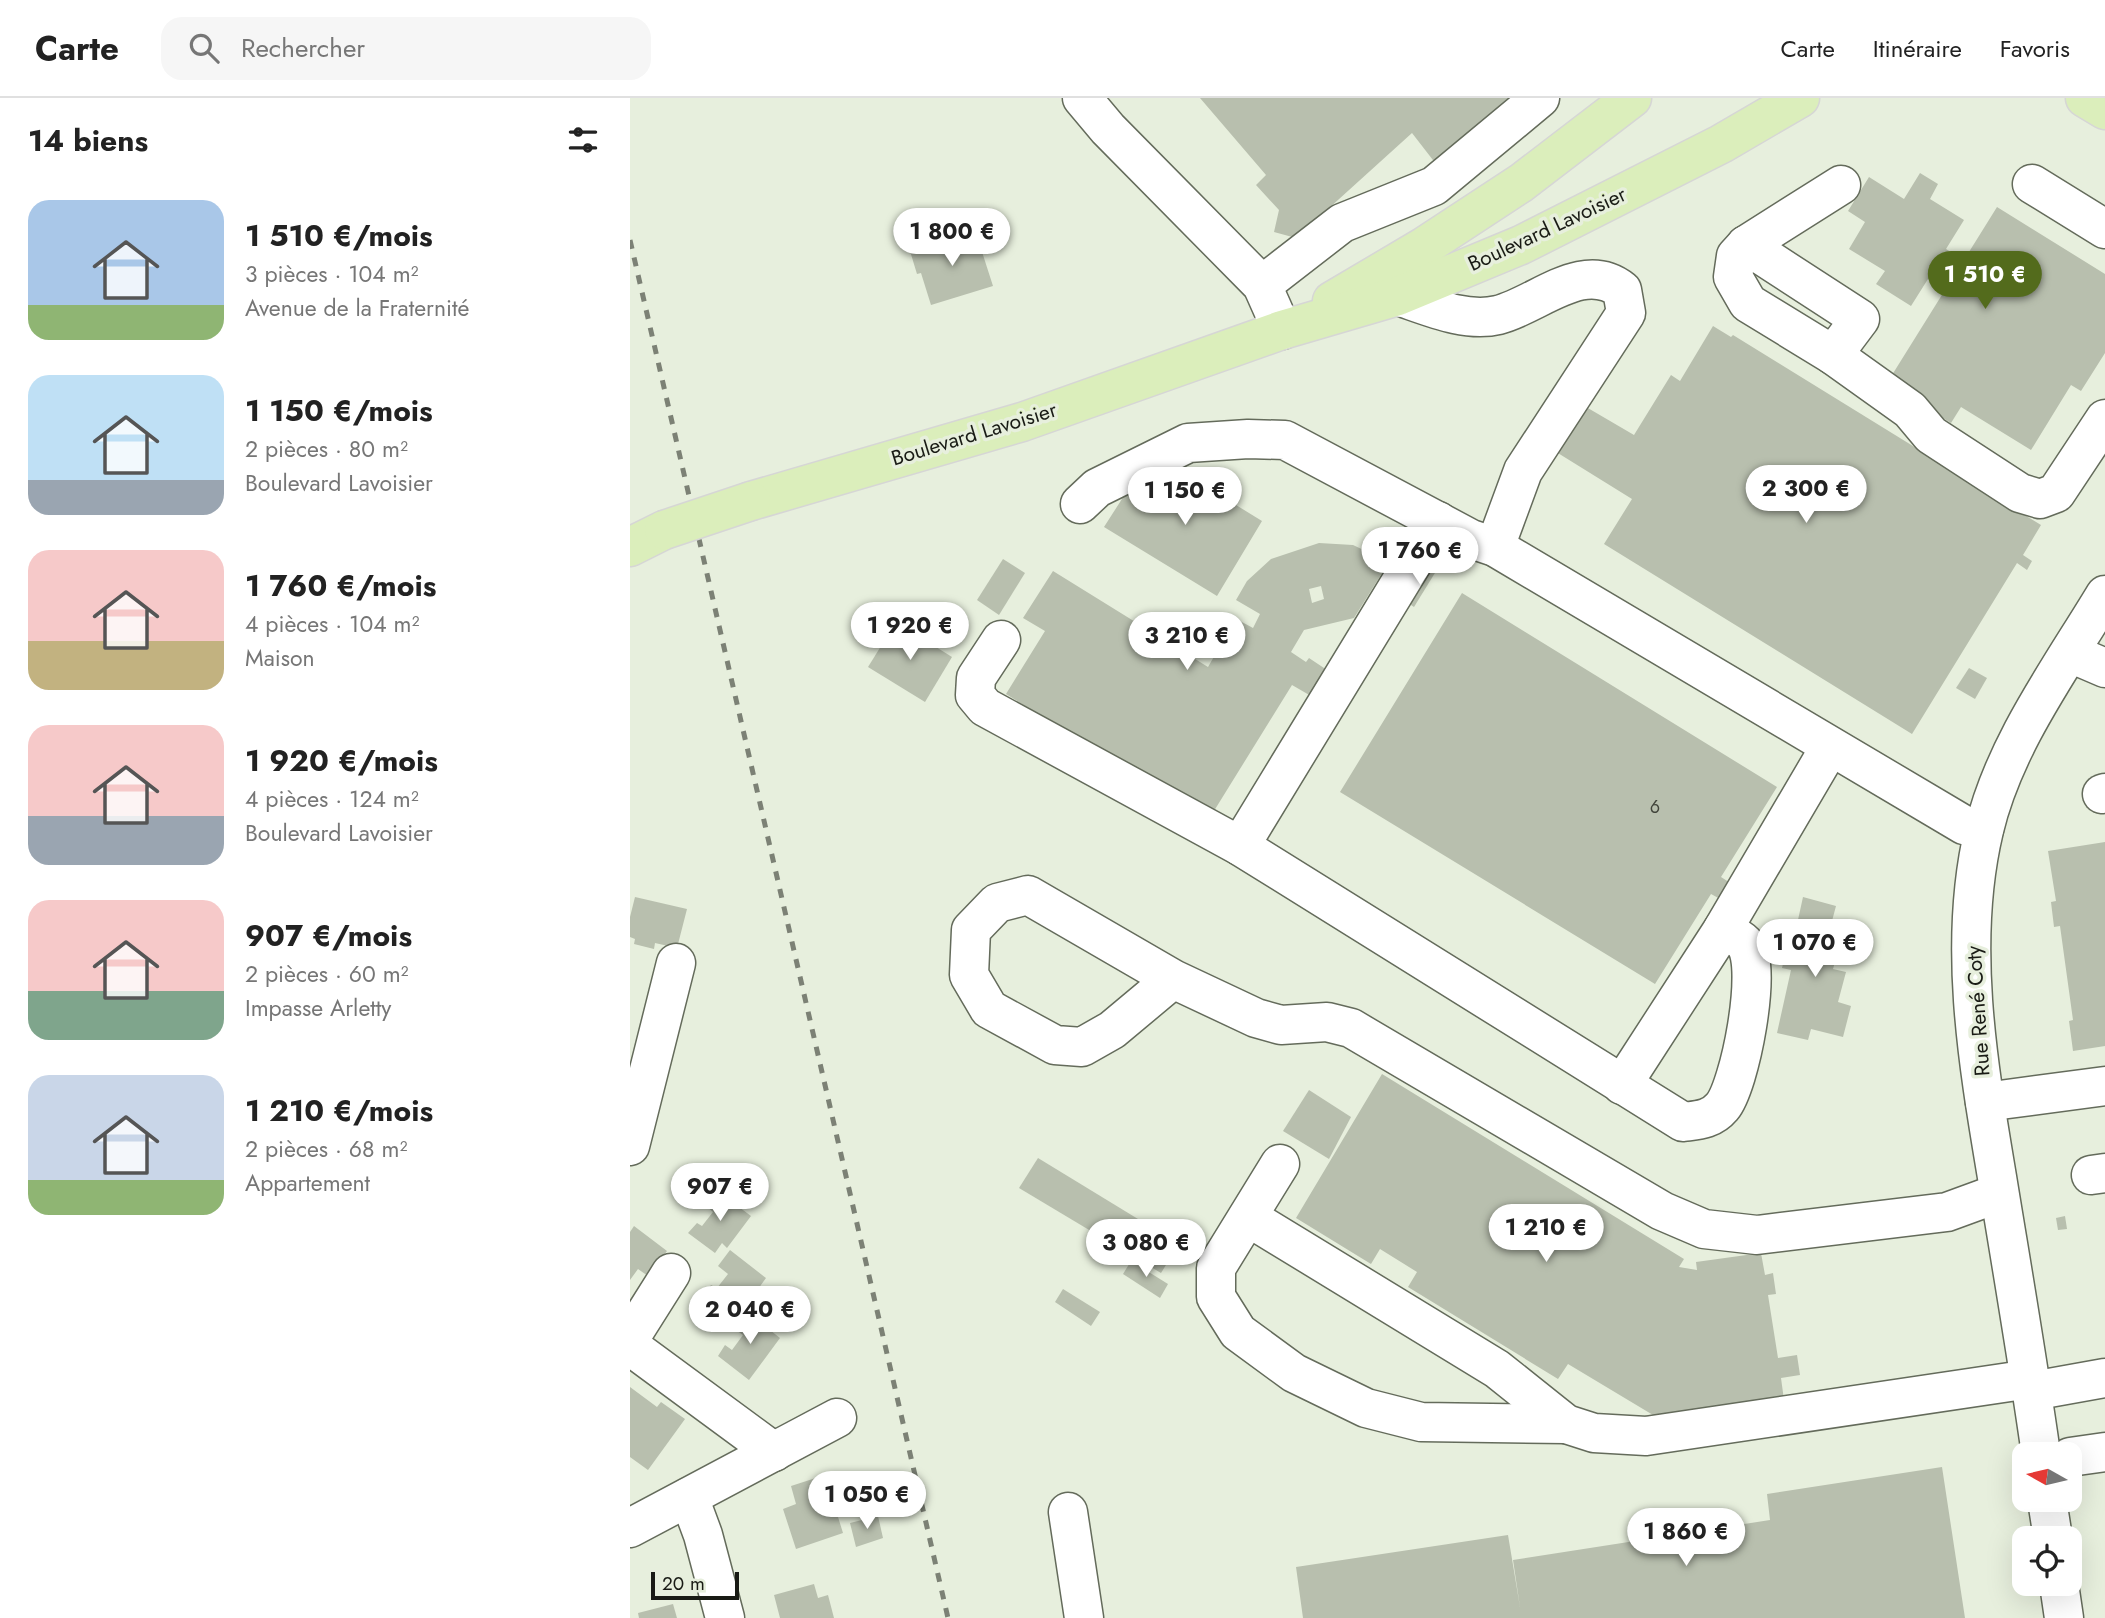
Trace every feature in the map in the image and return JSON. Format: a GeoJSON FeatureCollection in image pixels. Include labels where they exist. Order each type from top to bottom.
{"type":"FeatureCollection","features":[{"type":"Feature","properties":{"kind":"main road","name":"Boulevard Lavoisier"},"geometry":{"type":"LineString","coordinates":[[1282,330],[1521,183],[1632,98]]}},
{"type":"Feature","properties":{"kind":"main road","name":"Boulevard Lavoisier"},"geometry":{"type":"LineString","coordinates":[[630,547],[647,534],[1022,422],[1282,330],[1398,296],[1521,245],[1721,144],[1800,98]]}},
{"type":"Feature","properties":{"kind":"main road"},"geometry":{"type":"LineString","coordinates":[[2085,98],[2105,110]]}},
{"type":"Feature","properties":{"kind":"street"},"geometry":{"type":"LineString","coordinates":[[1082,98],[1108,129],[1262,285],[1282,330]]}},
{"type":"Feature","properties":{"kind":"street"},"geometry":{"type":"LineString","coordinates":[[1262,285],[1342,223],[1434,186],[1540,98]]}},
{"type":"Feature","properties":{"kind":"street"},"geometry":{"type":"LineString","coordinates":[[2032,184],[2105,229]]}},
{"type":"Feature","properties":{"kind":"street"},"geometry":{"type":"LineString","coordinates":[[1841,185],[1746,244],[1736,256],[1733,276],[1748,303],[1833,355],[1910,411],[1931,435],[2020,492],[2040,499],[2056,493],[2105,419]]}},
{"type":"Feature","properties":{"kind":"street"},"geometry":{"type":"LineString","coordinates":[[1398,296],[1460,315],[1497,316],[1584,278],[1610,280],[1622,290],[1626,313],[1523,471],[1495,547]]}},
{"type":"Feature","properties":{"kind":"street"},"geometry":{"type":"LineString","coordinates":[[1080,504],[1097,488],[1188,443],[1248,439],[1284,440],[1471,539],[1495,547],[1964,825],[1984,829]]}},
{"type":"Feature","properties":{"kind":"street"},"geometry":{"type":"LineString","coordinates":[[1240,846],[1438,521]]}},
{"type":"Feature","properties":{"kind":"street","name":"Rue René Coty"},"geometry":{"type":"LineString","coordinates":[[2039,1442],[1985,1102],[1971,976],[1973,899],[1984,829],[2026,727],[2105,595]]}},
{"type":"Feature","properties":{"kind":"street"},"geometry":{"type":"LineString","coordinates":[[1001,640],[976,678],[975,695],[985,707],[1240,846],[1682,1122],[1706,1120],[1723,1106],[1743,1054],[1753,967],[1746,945],[1723,929]]}},
{"type":"Feature","properties":{"kind":"street"},"geometry":{"type":"LineString","coordinates":[[2070,653],[2105,667]]}},
{"type":"Feature","properties":{"kind":"street"},"geometry":{"type":"LineString","coordinates":[[1622,1085],[1723,929],[1830,747]]}},
{"type":"Feature","properties":{"kind":"street"},"geometry":{"type":"LineString","coordinates":[[1173,979],[1112,1030],[1082,1047],[1055,1045],[989,1009],[969,975],[971,930],[997,903],[1028,895],[1173,979],[1256,1018],[1281,1025],[1327,1022],[1351,1028],[1662,1211],[1704,1229],[1757,1235],[1947,1212],[1999,1193]]}},
{"type":"Feature","properties":{"kind":"street"},"geometry":{"type":"LineString","coordinates":[[630,1146],[676,963]]}},
{"type":"Feature","properties":{"kind":"street"},"geometry":{"type":"LineString","coordinates":[[1985,1102],[2105,1086]]}},
{"type":"Feature","properties":{"kind":"street"},"geometry":{"type":"LineString","coordinates":[[1280,1164],[1216,1268],[1216,1297],[1238,1332],[1294,1373],[1366,1408],[1421,1422],[1566,1424],[1594,1433],[1646,1436],[2031,1385],[2105,1378]]}},
{"type":"Feature","properties":{"kind":"street"},"geometry":{"type":"LineString","coordinates":[[1248,1217],[1497,1369],[1566,1424]]}},
{"type":"Feature","properties":{"kind":"street"},"geometry":{"type":"LineString","coordinates":[[630,1338],[671,1273]]}},
{"type":"Feature","properties":{"kind":"street"},"geometry":{"type":"LineString","coordinates":[[630,1346],[774,1452]]}},
{"type":"Feature","properties":{"kind":"street"},"geometry":{"type":"LineString","coordinates":[[630,1528],[837,1418]]}},
{"type":"Feature","properties":{"kind":"street"},"geometry":{"type":"LineString","coordinates":[[2082,1455],[2105,1452]]}},
{"type":"Feature","properties":{"kind":"street"},"geometry":{"type":"LineString","coordinates":[[689,1497],[703,1535],[725,1618]]}},
{"type":"Feature","properties":{"kind":"street"},"geometry":{"type":"LineString","coordinates":[[1068,1512],[1084,1618]]}},
{"type":"Feature","properties":{"kind":"street"},"geometry":{"type":"LineString","coordinates":[[2061,1596],[2064,1618]]}},
{"type":"Feature","properties":{"kind":"building"},"geometry":{"type":"Polygon","coordinates":[[[1200,98],[1526,98],[1443,173],[1412,133],[1296,238],[1274,232],[1279,210],[1256,185],[1266,175],[1200,98]]]}},
{"type":"Feature","properties":{"kind":"building"},"geometry":{"type":"Polygon","coordinates":[[[1920,173],[1938,184],[1930,199],[1964,220],[1946,249],[1964,260],[1997,207],[2105,274],[2105,353],[2081,391],[2071,385],[2031,450],[1961,407],[1951,423],[1887,383],[1945,290],[1928,279],[1911,306],[1876,284],[1885,271],[1849,249],[1865,222],[1848,211],[1869,177],[1904,199],[1920,173]]]}},
{"type":"Feature","properties":{"kind":"building"},"geometry":{"type":"Polygon","coordinates":[[[975,230],[993,286],[931,305],[921,273],[917,274],[910,251],[975,230]]]}},
{"type":"Feature","properties":{"kind":"building"},"geometry":{"type":"Polygon","coordinates":[[[1713,326],[1731,337],[1733,335],[2041,525],[2023,555],[2032,561],[2027,570],[2017,563],[1912,734],[1604,544],[1632,499],[1553,450],[1581,404],[1634,435],[1671,375],[1680,381],[1713,326]]]}},
{"type":"Feature","properties":{"kind":"building"},"geometry":{"type":"Polygon","coordinates":[[[1166,462],[1262,521],[1217,596],[1104,527],[1129,488],[1144,481],[1152,484],[1166,462]]]}},
{"type":"Feature","properties":{"kind":"building"},"geometry":{"type":"Polygon","coordinates":[[[1319,543],[1353,545],[1389,562],[1354,618],[1304,630],[1291,652],[1306,662],[1309,658],[1327,670],[1311,696],[1292,685],[1209,819],[1006,694],[1045,631],[1023,618],[1053,571],[1208,667],[1223,641],[1229,615],[1253,628],[1260,614],[1236,600],[1247,581],[1271,559],[1319,543]],[[1321,586],[1309,589],[1312,603],[1324,599],[1321,586]]]}},
{"type":"Feature","properties":{"kind":"building"},"geometry":{"type":"Polygon","coordinates":[[[1003,559],[1025,573],[999,615],[977,600],[1003,559]]]}},
{"type":"Feature","properties":{"kind":"building"},"geometry":{"type":"Polygon","coordinates":[[[1438,568],[1414,607],[1405,601],[1424,572],[1438,568]]]}},
{"type":"Feature","properties":{"kind":"building"},"geometry":{"type":"Polygon","coordinates":[[[1462,593],[1777,787],[1721,877],[1732,884],[1722,900],[1711,894],[1655,984],[1340,792],[1462,593]]]}},
{"type":"Feature","properties":{"kind":"building"},"geometry":{"type":"Polygon","coordinates":[[[896,622],[952,657],[925,702],[868,667],[896,622]]]}},
{"type":"Feature","properties":{"kind":"building"},"geometry":{"type":"Polygon","coordinates":[[[1969,668],[1987,678],[1975,699],[1956,688],[1969,668]]]}},
{"type":"Feature","properties":{"kind":"building"},"geometry":{"type":"Polygon","coordinates":[[[2105,842],[2105,1046],[2073,1051],[2069,1021],[2073,1020],[2060,926],[2054,927],[2051,902],[2056,901],[2048,851],[2105,842]]]}},
{"type":"Feature","properties":{"kind":"building"},"geometry":{"type":"Polygon","coordinates":[[[635,897],[687,909],[677,948],[655,943],[654,949],[634,944],[635,939],[630,937],[630,917],[635,897]]]}},
{"type":"Feature","properties":{"kind":"building"},"geometry":{"type":"Polygon","coordinates":[[[1803,897],[1836,906],[1828,936],[1841,940],[1833,969],[1846,972],[1838,1002],[1851,1006],[1843,1037],[1811,1029],[1808,1040],[1777,1033],[1791,970],[1782,968],[1784,959],[1800,962],[1807,932],[1796,929],[1803,897]]]}},
{"type":"Feature","properties":{"kind":"building"},"geometry":{"type":"Polygon","coordinates":[[[1382,1074],[1684,1259],[1679,1267],[1697,1270],[1696,1262],[1761,1253],[1765,1275],[1773,1273],[1776,1294],[1768,1295],[1778,1358],[1797,1355],[1800,1375],[1781,1378],[1784,1400],[1658,1418],[1568,1364],[1558,1379],[1408,1287],[1417,1272],[1380,1249],[1371,1264],[1296,1218],[1382,1074]]]}},
{"type":"Feature","properties":{"kind":"building"},"geometry":{"type":"Polygon","coordinates":[[[1309,1090],[1351,1117],[1329,1159],[1283,1131],[1309,1090]]]}},
{"type":"Feature","properties":{"kind":"building"},"geometry":{"type":"Polygon","coordinates":[[[1038,1158],[1179,1244],[1161,1273],[1019,1188],[1038,1158]]]}},
{"type":"Feature","properties":{"kind":"building"},"geometry":{"type":"Polygon","coordinates":[[[715,1189],[751,1216],[727,1248],[722,1243],[715,1253],[688,1233],[697,1223],[702,1226],[713,1212],[704,1204],[715,1189]]]}},
{"type":"Feature","properties":{"kind":"building"},"geometry":{"type":"Polygon","coordinates":[[[2065,1216],[2067,1229],[2058,1230],[2056,1218],[2065,1216]]]}},
{"type":"Feature","properties":{"kind":"building"},"geometry":{"type":"Polygon","coordinates":[[[634,1226],[667,1251],[648,1276],[638,1269],[630,1280],[630,1232],[634,1226]]]}},
{"type":"Feature","properties":{"kind":"building"},"geometry":{"type":"Polygon","coordinates":[[[730,1250],[766,1278],[743,1310],[737,1305],[729,1314],[703,1295],[711,1285],[717,1288],[728,1274],[718,1266],[730,1250]]]}},
{"type":"Feature","properties":{"kind":"building"},"geometry":{"type":"Polygon","coordinates":[[[1131,1261],[1168,1284],[1160,1298],[1123,1274],[1131,1261]]]}},
{"type":"Feature","properties":{"kind":"building"},"geometry":{"type":"Polygon","coordinates":[[[1063,1289],[1100,1312],[1091,1326],[1055,1302],[1063,1289]]]}},
{"type":"Feature","properties":{"kind":"building"},"geometry":{"type":"Polygon","coordinates":[[[746,1311],[780,1338],[749,1380],[718,1356],[725,1345],[732,1350],[743,1335],[733,1328],[746,1311]]]}},
{"type":"Feature","properties":{"kind":"building"},"geometry":{"type":"Polygon","coordinates":[[[630,1387],[657,1407],[661,1402],[685,1419],[648,1470],[630,1457],[630,1387]]]}},
{"type":"Feature","properties":{"kind":"building"},"geometry":{"type":"Polygon","coordinates":[[[1942,1467],[1965,1618],[1303,1618],[1296,1567],[1508,1535],[1520,1607],[1513,1560],[1770,1520],[1767,1494],[1942,1467]]]}},
{"type":"Feature","properties":{"kind":"building"},"geometry":{"type":"Polygon","coordinates":[[[825,1475],[843,1533],[796,1549],[783,1509],[796,1504],[791,1486],[825,1475]]]}},
{"type":"Feature","properties":{"kind":"building"},"geometry":{"type":"Polygon","coordinates":[[[878,1516],[883,1538],[856,1547],[850,1523],[878,1516]]]}},
{"type":"Feature","properties":{"kind":"building"},"geometry":{"type":"Polygon","coordinates":[[[814,1584],[818,1598],[828,1595],[834,1618],[780,1618],[774,1595],[814,1584]]]}},
{"type":"Feature","properties":{"kind":"building"},"geometry":{"type":"Polygon","coordinates":[[[673,1604],[677,1618],[639,1618],[638,1613],[673,1604]]]}},
{"type":"Feature","properties":{"kind":"railway"},"geometry":{"type":"LineString","coordinates":[[630,240],[948,1618]]}}]}
